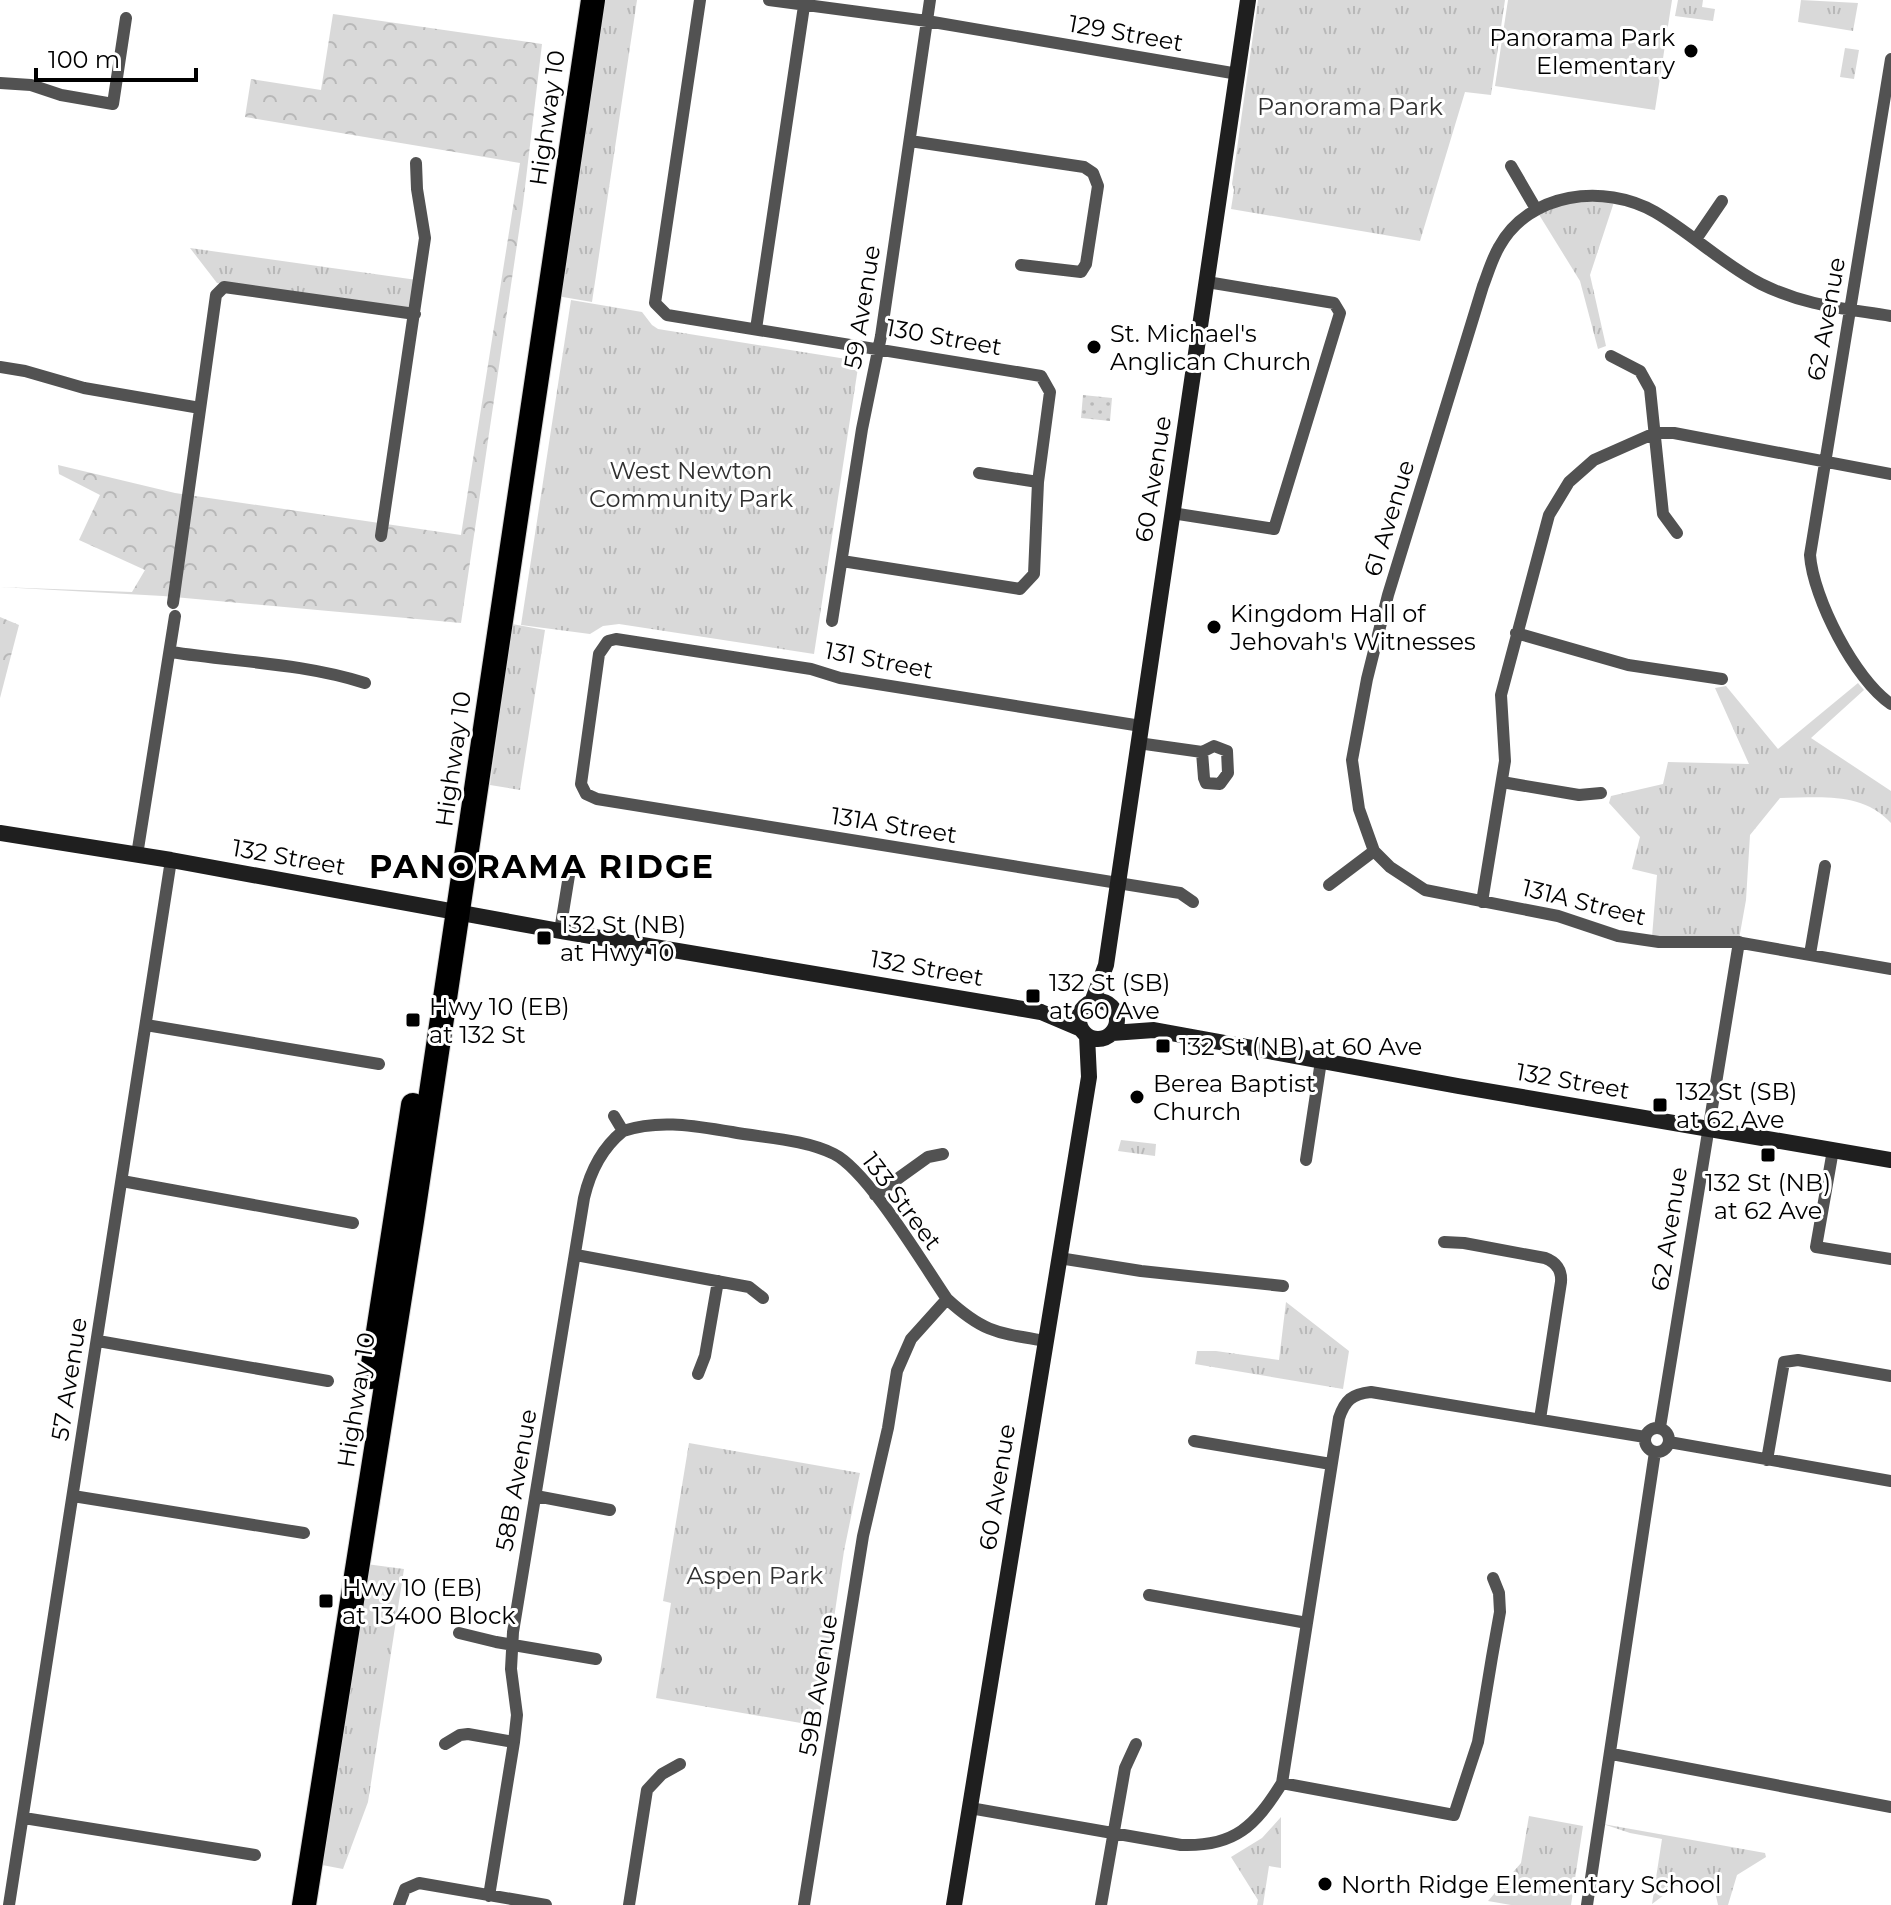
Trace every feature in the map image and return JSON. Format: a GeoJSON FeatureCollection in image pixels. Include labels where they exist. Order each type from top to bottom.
{"type":"FeatureCollection","features":[{"type":"Feature","properties":{"kind":"highway","name":"Highway 10"},"geometry":{"type":"LineString","coordinates":[[288,1905],[451,911],[577,0]]}},
{"type":"Feature","properties":{"kind":"highway","name":"Highway 10"},"geometry":{"type":"LineString","coordinates":[[304,1905],[451,911],[593,0]]}},
{"type":"Feature","properties":{"kind":"street","name":"130 Street"},"geometry":{"type":"LineString","coordinates":[[700,0],[655,303],[667,315],[1041,376],[1050,392],[1038,482]]}},
{"type":"Feature","properties":{"kind":"street","name":"129 Street"},"geometry":{"type":"LineString","coordinates":[[769,0],[927,21],[1238,74]]}},
{"type":"Feature","properties":{"kind":"street","name":"59 Avenue"},"geometry":{"type":"LineString","coordinates":[[832,621],[862,429],[879,349],[930,0]]}},
{"type":"Feature","properties":{"kind":"street","name":"60 Avenue"},"geometry":{"type":"LineString","coordinates":[[1090,1003],[1106,965],[1248,0]]}},
{"type":"Feature","properties":{"kind":"street"},"geometry":{"type":"LineString","coordinates":[[756,329],[804,6]]}},
{"type":"Feature","properties":{"kind":"street"},"geometry":{"type":"LineString","coordinates":[[0,83],[31,85],[61,95],[113,104],[126,18]]}},
{"type":"Feature","properties":{"kind":"street","name":"62 Avenue"},"geometry":{"type":"LineString","coordinates":[[1891,59],[1810,555],[1815,587],[1822,606],[1867,683],[1891,704]]}},
{"type":"Feature","properties":{"kind":"street"},"geometry":{"type":"LineString","coordinates":[[910,141],[1084,167],[1093,173],[1098,186],[1086,264],[1081,272],[1021,265]]}},
{"type":"Feature","properties":{"kind":"street"},"geometry":{"type":"LineString","coordinates":[[1876,156],[1891,159]]}},
{"type":"Feature","properties":{"kind":"street"},"geometry":{"type":"LineString","coordinates":[[381,536],[425,238],[416,163]]}},
{"type":"Feature","properties":{"kind":"street"},"geometry":{"type":"LineString","coordinates":[[1511,166],[1536,209],[1586,194],[1632,201],[1653,211],[1757,282],[1798,301],[1891,316]]}},
{"type":"Feature","properties":{"kind":"street"},"geometry":{"type":"LineString","coordinates":[[1696,239],[1722,201]]}},
{"type":"Feature","properties":{"kind":"street","name":"61 Avenue"},"geometry":{"type":"LineString","coordinates":[[1374,851],[1359,809],[1352,760],[1367,679],[1388,595],[1483,286],[1500,245],[1518,223],[1536,209]]}},
{"type":"Feature","properties":{"kind":"street"},"geometry":{"type":"LineString","coordinates":[[1172,513],[1274,529],[1340,313],[1334,303],[1207,282]]}},
{"type":"Feature","properties":{"kind":"street"},"geometry":{"type":"LineString","coordinates":[[137,855],[171,652],[216,295],[224,287],[415,314]]}},
{"type":"Feature","properties":{"kind":"street"},"geometry":{"type":"LineString","coordinates":[[1611,356],[1640,371],[1650,389],[1663,514],[1677,533]]}},
{"type":"Feature","properties":{"kind":"street"},"geometry":{"type":"LineString","coordinates":[[0,367],[84,388],[200,408]]}},
{"type":"Feature","properties":{"kind":"street"},"geometry":{"type":"LineString","coordinates":[[1482,902],[1505,761],[1501,695],[1549,515],[1569,482],[1594,460],[1655,433],[1674,433],[1891,474]]}},
{"type":"Feature","properties":{"kind":"street"},"geometry":{"type":"LineString","coordinates":[[842,561],[1020,589],[1034,574],[1038,482],[979,473]]}},
{"type":"Feature","properties":{"kind":"street"},"geometry":{"type":"LineString","coordinates":[[1516,633],[1628,665],[1722,679]]}},
{"type":"Feature","properties":{"kind":"street","name":"131 Street"},"geometry":{"type":"LineString","coordinates":[[586,794],[581,776],[589,715],[599,654],[608,641],[625,640],[811,669],[840,678],[1140,734],[1202,752]]}},
{"type":"Feature","properties":{"kind":"street"},"geometry":{"type":"LineString","coordinates":[[171,652],[240,658],[365,683]]}},
{"type":"Feature","properties":{"kind":"street"},"geometry":{"type":"LineString","coordinates":[[1502,782],[1579,795],[1601,793]]}},
{"type":"Feature","properties":{"kind":"street","name":"131A Street"},"geometry":{"type":"LineString","coordinates":[[586,794],[613,802],[1180,893],[1193,902]]}},
{"type":"Feature","properties":{"kind":"street","name":"132 Street"},"geometry":{"type":"LineString","coordinates":[[0,833],[1041,1012],[1084,1032]]}},
{"type":"Feature","properties":{"kind":"street"},"geometry":{"type":"LineString","coordinates":[[1329,885],[1374,851]]}},
{"type":"Feature","properties":{"kind":"street","name":"131A Street"},"geometry":{"type":"LineString","coordinates":[[1374,851],[1390,867],[1425,890],[1558,916],[1618,936],[1644,941],[1739,942],[1891,969]]}},
{"type":"Feature","properties":{"kind":"street","name":"57 Avenue"},"geometry":{"type":"LineString","coordinates":[[9,1905],[171,860]]}},
{"type":"Feature","properties":{"kind":"street"},"geometry":{"type":"LineString","coordinates":[[560,931],[571,863]]}},
{"type":"Feature","properties":{"kind":"street"},"geometry":{"type":"LineString","coordinates":[[1810,954],[1825,866]]}},
{"type":"Feature","properties":{"kind":"street","name":"62 Avenue"},"geometry":{"type":"LineString","coordinates":[[1660,1427],[1739,942]]}},
{"type":"Feature","properties":{"kind":"street","name":"60 Avenue"},"geometry":{"type":"LineString","coordinates":[[1106,965],[1113,1009]]}},
{"type":"Feature","properties":{"kind":"street"},"geometry":{"type":"LineString","coordinates":[[1102,1002],[1113,1009],[1117,1022],[1110,1034],[1097,1039],[1084,1032],[1081,1012],[1090,1003],[1102,1002]]}},
{"type":"Feature","properties":{"kind":"street","name":"132 Street"},"geometry":{"type":"LineString","coordinates":[[1041,1012],[1090,1003]]}},
{"type":"Feature","properties":{"kind":"street","name":"132 Street"},"geometry":{"type":"LineString","coordinates":[[1113,1009],[1154,1030]]}},
{"type":"Feature","properties":{"kind":"street"},"geometry":{"type":"LineString","coordinates":[[146,1025],[379,1064]]}},
{"type":"Feature","properties":{"kind":"street","name":"132 Street"},"geometry":{"type":"LineString","coordinates":[[1110,1034],[1154,1030],[1891,1160]]}},
{"type":"Feature","properties":{"kind":"street","name":"60 Avenue"},"geometry":{"type":"LineString","coordinates":[[954,1905],[1089,1077],[1084,1032]]}},
{"type":"Feature","properties":{"kind":"street","name":"60 Avenue"},"geometry":{"type":"LineString","coordinates":[[1089,1077],[1110,1034]]}},
{"type":"Feature","properties":{"kind":"street"},"geometry":{"type":"LineString","coordinates":[[1306,1160],[1321,1061]]}},
{"type":"Feature","properties":{"kind":"street"},"geometry":{"type":"LineString","coordinates":[[614,1116],[623,1131]]}},
{"type":"Feature","properties":{"kind":"street","name":"133 Street"},"geometry":{"type":"LineString","coordinates":[[623,1131],[654,1123],[672,1123],[819,1148],[848,1163],[875,1195],[947,1299],[981,1326],[1001,1334],[1046,1341]]}},
{"type":"Feature","properties":{"kind":"street","name":"58B Avenue"},"geometry":{"type":"LineString","coordinates":[[489,1896],[517,1715],[511,1669],[512,1645],[589,1178],[601,1154],[623,1131]]}},
{"type":"Feature","properties":{"kind":"street"},"geometry":{"type":"LineString","coordinates":[[1833,1150],[1816,1247],[1891,1259]]}},
{"type":"Feature","properties":{"kind":"street"},"geometry":{"type":"LineString","coordinates":[[875,1195],[928,1157],[943,1154]]}},
{"type":"Feature","properties":{"kind":"street"},"geometry":{"type":"LineString","coordinates":[[122,1181],[353,1223]]}},
{"type":"Feature","properties":{"kind":"street"},"geometry":{"type":"LineString","coordinates":[[1444,1242],[1539,1257],[1551,1260],[1557,1266],[1561,1282],[1540,1419]]}},
{"type":"Feature","properties":{"kind":"street"},"geometry":{"type":"LineString","coordinates":[[576,1255],[749,1287],[763,1298]]}},
{"type":"Feature","properties":{"kind":"street"},"geometry":{"type":"LineString","coordinates":[[1059,1258],[1141,1271],[1283,1286]]}},
{"type":"Feature","properties":{"kind":"street"},"geometry":{"type":"LineString","coordinates":[[698,1374],[705,1356],[718,1281]]}},
{"type":"Feature","properties":{"kind":"street","name":"59B Avenue"},"geometry":{"type":"LineString","coordinates":[[804,1905],[863,1536],[888,1428],[897,1371],[911,1339],[947,1299]]}},
{"type":"Feature","properties":{"kind":"street"},"geometry":{"type":"LineString","coordinates":[[98,1341],[328,1381]]}},
{"type":"Feature","properties":{"kind":"street"},"geometry":{"type":"LineString","coordinates":[[1767,1460],[1784,1362],[1798,1360],[1891,1376]]}},
{"type":"Feature","properties":{"kind":"street"},"geometry":{"type":"LineString","coordinates":[[970,1808],[1181,1845],[1204,1846],[1236,1836],[1251,1826],[1282,1783],[1331,1464],[1344,1404],[1357,1394],[1371,1392],[1645,1437]]}},
{"type":"Feature","properties":{"kind":"street"},"geometry":{"type":"LineString","coordinates":[[1660,1427],[1667,1434],[1669,1442],[1666,1448],[1655,1452],[1645,1445],[1645,1437],[1651,1429],[1660,1427]]}},
{"type":"Feature","properties":{"kind":"street"},"geometry":{"type":"LineString","coordinates":[[1194,1441],[1331,1464]]}},
{"type":"Feature","properties":{"kind":"street"},"geometry":{"type":"LineString","coordinates":[[1669,1442],[1891,1481]]}},
{"type":"Feature","properties":{"kind":"street"},"geometry":{"type":"LineString","coordinates":[[1587,1905],[1655,1452]]}},
{"type":"Feature","properties":{"kind":"street"},"geometry":{"type":"LineString","coordinates":[[73,1496],[304,1533]]}},
{"type":"Feature","properties":{"kind":"street"},"geometry":{"type":"LineString","coordinates":[[536,1496],[610,1510]]}},
{"type":"Feature","properties":{"kind":"street"},"geometry":{"type":"LineString","coordinates":[[1282,1783],[1454,1815],[1478,1742],[1500,1612],[1499,1593],[1493,1578]]}},
{"type":"Feature","properties":{"kind":"street"},"geometry":{"type":"LineString","coordinates":[[1149,1595],[1307,1623]]}},
{"type":"Feature","properties":{"kind":"street"},"geometry":{"type":"LineString","coordinates":[[459,1633],[596,1659]]}},
{"type":"Feature","properties":{"kind":"street"},"geometry":{"type":"LineString","coordinates":[[445,1744],[468,1734],[514,1742]]}},
{"type":"Feature","properties":{"kind":"street"},"geometry":{"type":"LineString","coordinates":[[1101,1905],[1125,1768],[1136,1744]]}},
{"type":"Feature","properties":{"kind":"street"},"geometry":{"type":"LineString","coordinates":[[1612,1754],[1891,1807]]}},
{"type":"Feature","properties":{"kind":"street"},"geometry":{"type":"LineString","coordinates":[[629,1905],[647,1790],[662,1774],[680,1764]]}},
{"type":"Feature","properties":{"kind":"street"},"geometry":{"type":"LineString","coordinates":[[24,1818],[255,1855]]}},
{"type":"Feature","properties":{"kind":"street"},"geometry":{"type":"LineString","coordinates":[[399,1905],[405,1889],[419,1883],[546,1905]]}},
{"type":"Feature","properties":{"kind":"green space"},"geometry":{"type":"Polygon","coordinates":[[[602,0],[637,0],[592,302],[557,296],[602,0]]]}},
{"type":"Feature","properties":{"kind":"green space","name":"Panorama Park"},"geometry":{"type":"Polygon","coordinates":[[[1258,0],[1505,0],[1491,95],[1465,92],[1420,241],[1231,209],[1258,0]]]}},
{"type":"Feature","properties":{"kind":"green space"},"geometry":{"type":"Polygon","coordinates":[[[1508,0],[1672,0],[1655,110],[1495,86],[1508,0]]]}},
{"type":"Feature","properties":{"kind":"green space"},"geometry":{"type":"Polygon","coordinates":[[[1678,0],[1703,0],[1702,7],[1715,9],[1713,21],[1675,16],[1678,0]]]}},
{"type":"Feature","properties":{"kind":"green space"},"geometry":{"type":"Polygon","coordinates":[[[1801,0],[1858,3],[1853,31],[1798,22],[1801,0]]]}},
{"type":"Feature","properties":{"kind":"green space"},"geometry":{"type":"Polygon","coordinates":[[[333,14],[542,44],[523,204],[461,623],[163,596],[0,587],[132,592],[145,570],[79,540],[100,495],[59,474],[58,465],[175,493],[461,535],[520,163],[245,117],[251,79],[321,90],[333,14]]]}},
{"type":"Feature","properties":{"kind":"green space"},"geometry":{"type":"Polygon","coordinates":[[[1845,48],[1859,50],[1854,79],[1840,77],[1845,48]]]}},
{"type":"Feature","properties":{"kind":"green space"},"geometry":{"type":"Polygon","coordinates":[[[1563,202],[1614,202],[1590,275],[1606,346],[1598,349],[1580,281],[1538,213],[1563,202]]]}},
{"type":"Feature","properties":{"kind":"green space"},"geometry":{"type":"Polygon","coordinates":[[[190,248],[417,280],[412,311],[399,312],[217,283],[190,248]]]}},
{"type":"Feature","properties":{"kind":"green space","name":"West Newton Community Park"},"geometry":{"type":"Polygon","coordinates":[[[571,300],[642,312],[658,329],[859,361],[814,654],[619,624],[603,626],[590,634],[521,625],[571,300]]]}},
{"type":"Feature","properties":{"kind":"green space"},"geometry":{"type":"Polygon","coordinates":[[[1083,395],[1112,398],[1110,421],[1081,418],[1083,395]]]}},
{"type":"Feature","properties":{"kind":"green space"},"geometry":{"type":"Polygon","coordinates":[[[0,617],[19,625],[0,698],[0,617]]]}},
{"type":"Feature","properties":{"kind":"green space"},"geometry":{"type":"Polygon","coordinates":[[[512,624],[545,630],[520,790],[490,785],[512,624]]]}},
{"type":"Feature","properties":{"kind":"green space"},"geometry":{"type":"Polygon","coordinates":[[[1858,683],[1864,690],[1811,738],[1891,791],[1891,823],[1867,806],[1853,801],[1825,797],[1780,798],[1750,835],[1746,900],[1739,939],[1652,937],[1657,875],[1632,869],[1640,837],[1609,803],[1611,796],[1663,784],[1668,762],[1749,764],[1715,688],[1726,686],[1778,749],[1858,683]]]}},
{"type":"Feature","properties":{"kind":"green space"},"geometry":{"type":"Polygon","coordinates":[[[1121,1140],[1156,1144],[1155,1156],[1118,1151],[1121,1140]]]}},
{"type":"Feature","properties":{"kind":"green space"},"geometry":{"type":"Polygon","coordinates":[[[1286,1302],[1349,1351],[1343,1389],[1195,1364],[1197,1351],[1279,1360],[1286,1302]]]}},
{"type":"Feature","properties":{"kind":"green space","name":"Aspen Park"},"geometry":{"type":"Polygon","coordinates":[[[689,1443],[860,1473],[844,1551],[818,1726],[656,1698],[671,1603],[663,1601],[689,1443]]]}},
{"type":"Feature","properties":{"kind":"green space"},"geometry":{"type":"Polygon","coordinates":[[[366,1564],[404,1569],[368,1802],[343,1869],[317,1864],[366,1564]]]}},
{"type":"Feature","properties":{"kind":"green space"},"geometry":{"type":"Polygon","coordinates":[[[1529,1816],[1583,1826],[1571,1905],[1511,1905],[1488,1901],[1521,1863],[1529,1816]]]}},
{"type":"Feature","properties":{"kind":"green space"},"geometry":{"type":"Polygon","coordinates":[[[1281,1817],[1281,1868],[1269,1866],[1263,1905],[1257,1905],[1258,1900],[1231,1857],[1262,1838],[1281,1817]]]}},
{"type":"Feature","properties":{"kind":"green space"},"geometry":{"type":"Polygon","coordinates":[[[1603,1824],[1765,1853],[1766,1857],[1737,1875],[1728,1905],[1718,1905],[1713,1882],[1676,1886],[1652,1904],[1662,1839],[1603,1824]]]}},
{"type":"Feature","properties":{"kind":"place","name":"Panorama Park Elementary"},"geometry":{"type":"Point","coordinates":[1691,51]}},
{"type":"Feature","properties":{"kind":"place","name":"St. Michael's Anglican Church"},"geometry":{"type":"Point","coordinates":[1094,347]}},
{"type":"Feature","properties":{"kind":"place","name":"Kingdom Hall of Jehovah's Witnesses"},"geometry":{"type":"Point","coordinates":[1214,627]}},
{"type":"Feature","properties":{"kind":"place","name":"132 St (NB) at Hwy 10"},"geometry":{"type":"Point","coordinates":[544,938]}},
{"type":"Feature","properties":{"kind":"place","name":"132 St (SB) at 60 Ave"},"geometry":{"type":"Point","coordinates":[1033,996]}},
{"type":"Feature","properties":{"kind":"place","name":"Hwy 10 (EB) at 132 St"},"geometry":{"type":"Point","coordinates":[413,1020]}},
{"type":"Feature","properties":{"kind":"place","name":"132 St (NB) at 60 Ave"},"geometry":{"type":"Point","coordinates":[1163,1046]}},
{"type":"Feature","properties":{"kind":"place","name":"Berea Baptist Church"},"geometry":{"type":"Point","coordinates":[1137,1097]}},
{"type":"Feature","properties":{"kind":"place","name":"132 St (SB) at 62 Ave"},"geometry":{"type":"Point","coordinates":[1660,1105]}},
{"type":"Feature","properties":{"kind":"place","name":"132 St (NB) at 62 Ave"},"geometry":{"type":"Point","coordinates":[1768,1155]}},
{"type":"Feature","properties":{"kind":"place","name":"Hwy 10 (EB) at 13400 Block"},"geometry":{"type":"Point","coordinates":[326,1601]}},
{"type":"Feature","properties":{"kind":"place","name":"North Ridge Elementary School"},"geometry":{"type":"Point","coordinates":[1325,1884]}},
{"type":"Feature","properties":{"kind":"district","name":"PANORAMA RIDGE"},"geometry":{"type":"Point","coordinates":[542,866]}}]}
